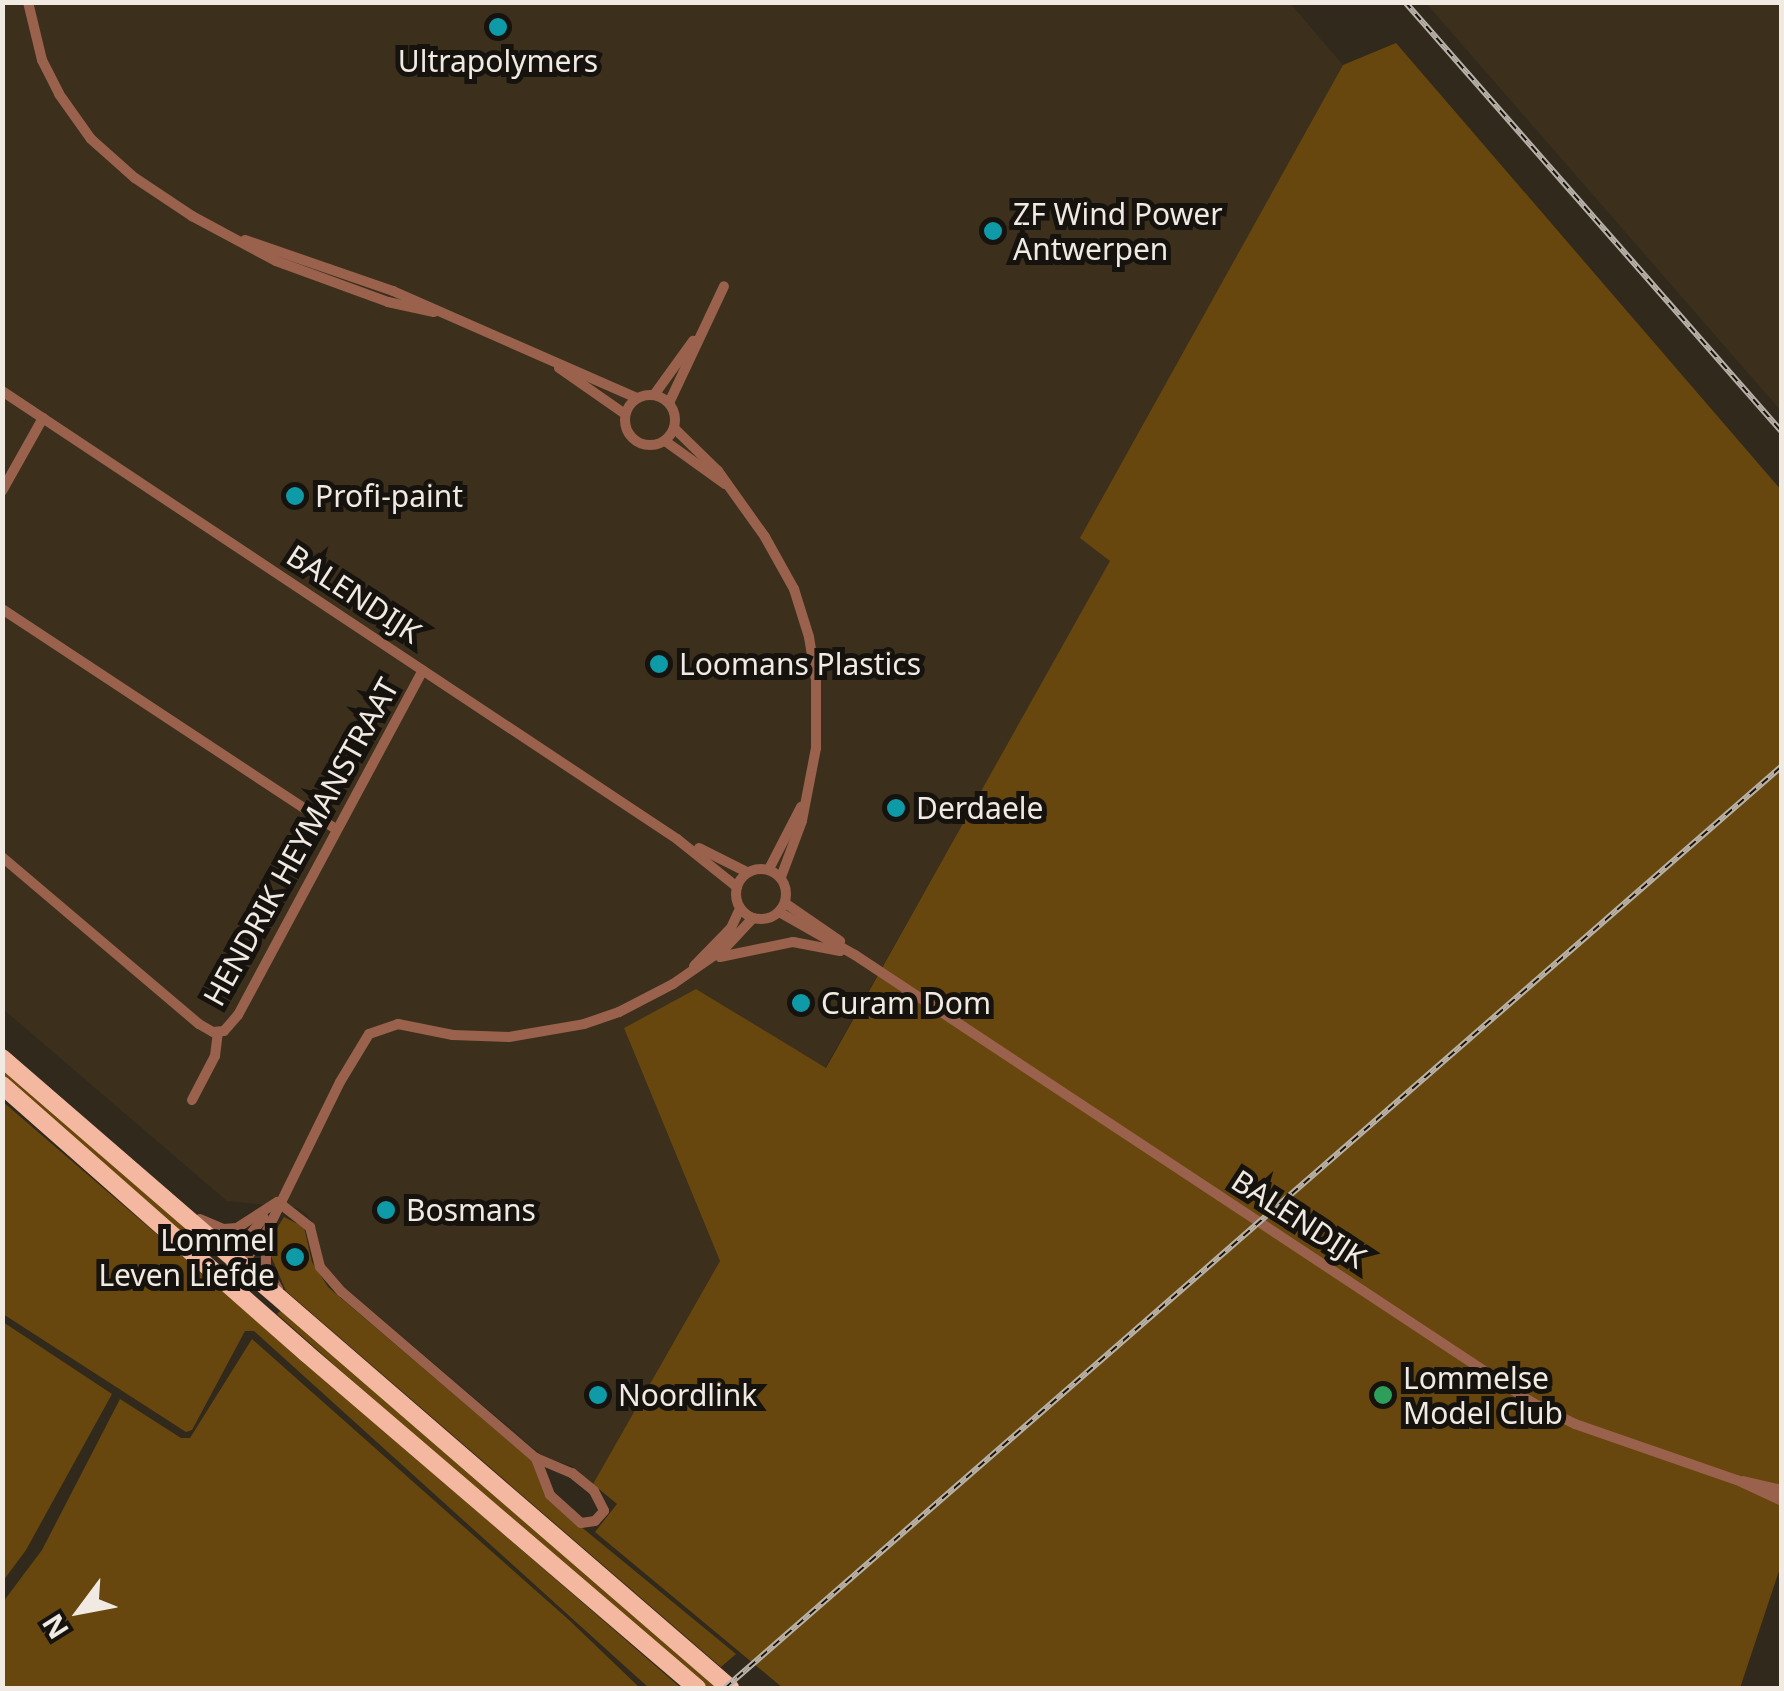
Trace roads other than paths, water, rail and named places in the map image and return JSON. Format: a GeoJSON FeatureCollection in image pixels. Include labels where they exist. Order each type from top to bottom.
{"type":"FeatureCollection","features":[{"type":"Feature","properties":{"kind":"highway"},"geometry":{"type":"LineString","coordinates":[[2,1058],[160,1195],[328,1368],[697,1688]]}},
{"type":"Feature","properties":{"kind":"highway"},"geometry":{"type":"LineString","coordinates":[[2,1086],[306,1354],[328,1368]]}},
{"type":"Feature","properties":{"kind":"highway"},"geometry":{"type":"LineString","coordinates":[[89,1161],[297,1314],[725,1684]]}},
{"type":"Feature","properties":{"kind":"street"},"geometry":{"type":"LineString","coordinates":[[28,2],[50,78],[92,139],[162,198],[239,239],[434,312],[637,398],[654,395],[669,403]]}},
{"type":"Feature","properties":{"kind":"street"},"geometry":{"type":"LineString","coordinates":[[724,286],[697,336],[669,403],[674,428],[725,484],[776,554],[806,625],[818,721],[795,844],[781,878]]}},
{"type":"Feature","properties":{"kind":"street"},"geometry":{"type":"LineString","coordinates":[[654,395],[697,336]]}},
{"type":"Feature","properties":{"kind":"street"},"geometry":{"type":"LineString","coordinates":[[550,361],[625,414]]}},
{"type":"Feature","properties":{"kind":"street","name":"BALENDIJK"},"geometry":{"type":"LineString","coordinates":[[2,392],[677,839],[737,886]]}},
{"type":"Feature","properties":{"kind":"street"},"geometry":{"type":"LineString","coordinates":[[637,398],[625,414],[627,431],[640,443],[665,440],[725,484]]}},
{"type":"Feature","properties":{"kind":"street"},"geometry":{"type":"LineString","coordinates":[[2,491],[42,418]]}},
{"type":"Feature","properties":{"kind":"street"},"geometry":{"type":"LineString","coordinates":[[665,440],[674,428]]}},
{"type":"Feature","properties":{"kind":"street"},"geometry":{"type":"LineString","coordinates":[[2,609],[336,829]]}},
{"type":"Feature","properties":{"kind":"street","name":"HENDRIK HEYMANSTRAAT"},"geometry":{"type":"LineString","coordinates":[[2,856],[199,1024],[218,1032],[230,1026],[238,1015],[423,670]]}},
{"type":"Feature","properties":{"kind":"street"},"geometry":{"type":"LineString","coordinates":[[769,870],[806,797]]}},
{"type":"Feature","properties":{"kind":"street","name":"BALENDIJK"},"geometry":{"type":"LineString","coordinates":[[677,839],[747,872]]}},
{"type":"Feature","properties":{"kind":"street"},"geometry":{"type":"LineString","coordinates":[[690,971],[730,928],[740,908],[737,886],[747,872],[769,870],[781,878],[786,890],[782,908],[767,919],[753,918],[740,908]]}},
{"type":"Feature","properties":{"kind":"street","name":"BALENDIJK"},"geometry":{"type":"LineString","coordinates":[[782,908],[1534,1403],[1576,1424],[1737,1480],[1782,1490]]}},
{"type":"Feature","properties":{"kind":"street"},"geometry":{"type":"LineString","coordinates":[[709,961],[753,918]]}},
{"type":"Feature","properties":{"kind":"street"},"geometry":{"type":"LineString","coordinates":[[297,1314],[266,1268],[266,1233],[278,1202],[356,1053],[378,1029],[398,1024],[490,1038],[548,1032],[619,1012],[709,961],[756,946],[793,942],[855,956]]}},
{"type":"Feature","properties":{"kind":"street","name":"HENDRIK HEYMANSTRAAT"},"geometry":{"type":"LineString","coordinates":[[192,1100],[216,1056],[218,1032]]}},
{"type":"Feature","properties":{"kind":"street"},"geometry":{"type":"LineString","coordinates":[[160,1195],[205,1224],[223,1229],[245,1225],[278,1202]]}},
{"type":"Feature","properties":{"kind":"street"},"geometry":{"type":"LineString","coordinates":[[231,1264],[278,1202]]}},
{"type":"Feature","properties":{"kind":"street"},"geometry":{"type":"LineString","coordinates":[[278,1202],[310,1227],[320,1267],[342,1292],[536,1458],[572,1473],[594,1491],[604,1504],[596,1521],[581,1523],[550,1495],[536,1458]]}},
{"type":"Feature","properties":{"kind":"street"},"geometry":{"type":"LineString","coordinates":[[231,1264],[266,1233]]}},
{"type":"Feature","properties":{"kind":"street","name":"BALENDIJK"},"geometry":{"type":"LineString","coordinates":[[1737,1480],[1782,1502]]}},
{"type":"Feature","properties":{"kind":"railway"},"geometry":{"type":"LineString","coordinates":[[1405,2],[1782,432]]}},
{"type":"Feature","properties":{"kind":"railway"},"geometry":{"type":"LineString","coordinates":[[725,1688],[1782,766]]}},
{"type":"Feature","properties":{"kind":"place","name":"Ultrapolymers"},"geometry":{"type":"Point","coordinates":[498,27]}},
{"type":"Feature","properties":{"kind":"place","name":"ZF Wind Power Antwerpen"},"geometry":{"type":"Point","coordinates":[993,231]}},
{"type":"Feature","properties":{"kind":"place","name":"Profi-paint"},"geometry":{"type":"Point","coordinates":[295,496]}},
{"type":"Feature","properties":{"kind":"place","name":"Loomans Plastics"},"geometry":{"type":"Point","coordinates":[659,664]}},
{"type":"Feature","properties":{"kind":"place","name":"Derdaele"},"geometry":{"type":"Point","coordinates":[896,808]}},
{"type":"Feature","properties":{"kind":"place","name":"Curam Dom"},"geometry":{"type":"Point","coordinates":[801,1003]}},
{"type":"Feature","properties":{"kind":"place","name":"Bosmans"},"geometry":{"type":"Point","coordinates":[386,1210]}},
{"type":"Feature","properties":{"kind":"place","name":"Lommel Leven Liefde"},"geometry":{"type":"Point","coordinates":[295,1257]}},
{"type":"Feature","properties":{"kind":"place","name":"Noordlink"},"geometry":{"type":"Point","coordinates":[598,1395]}},
{"type":"Feature","properties":{"kind":"place","name":"Lommelse Model Club"},"geometry":{"type":"Point","coordinates":[1383,1395]}}]}
